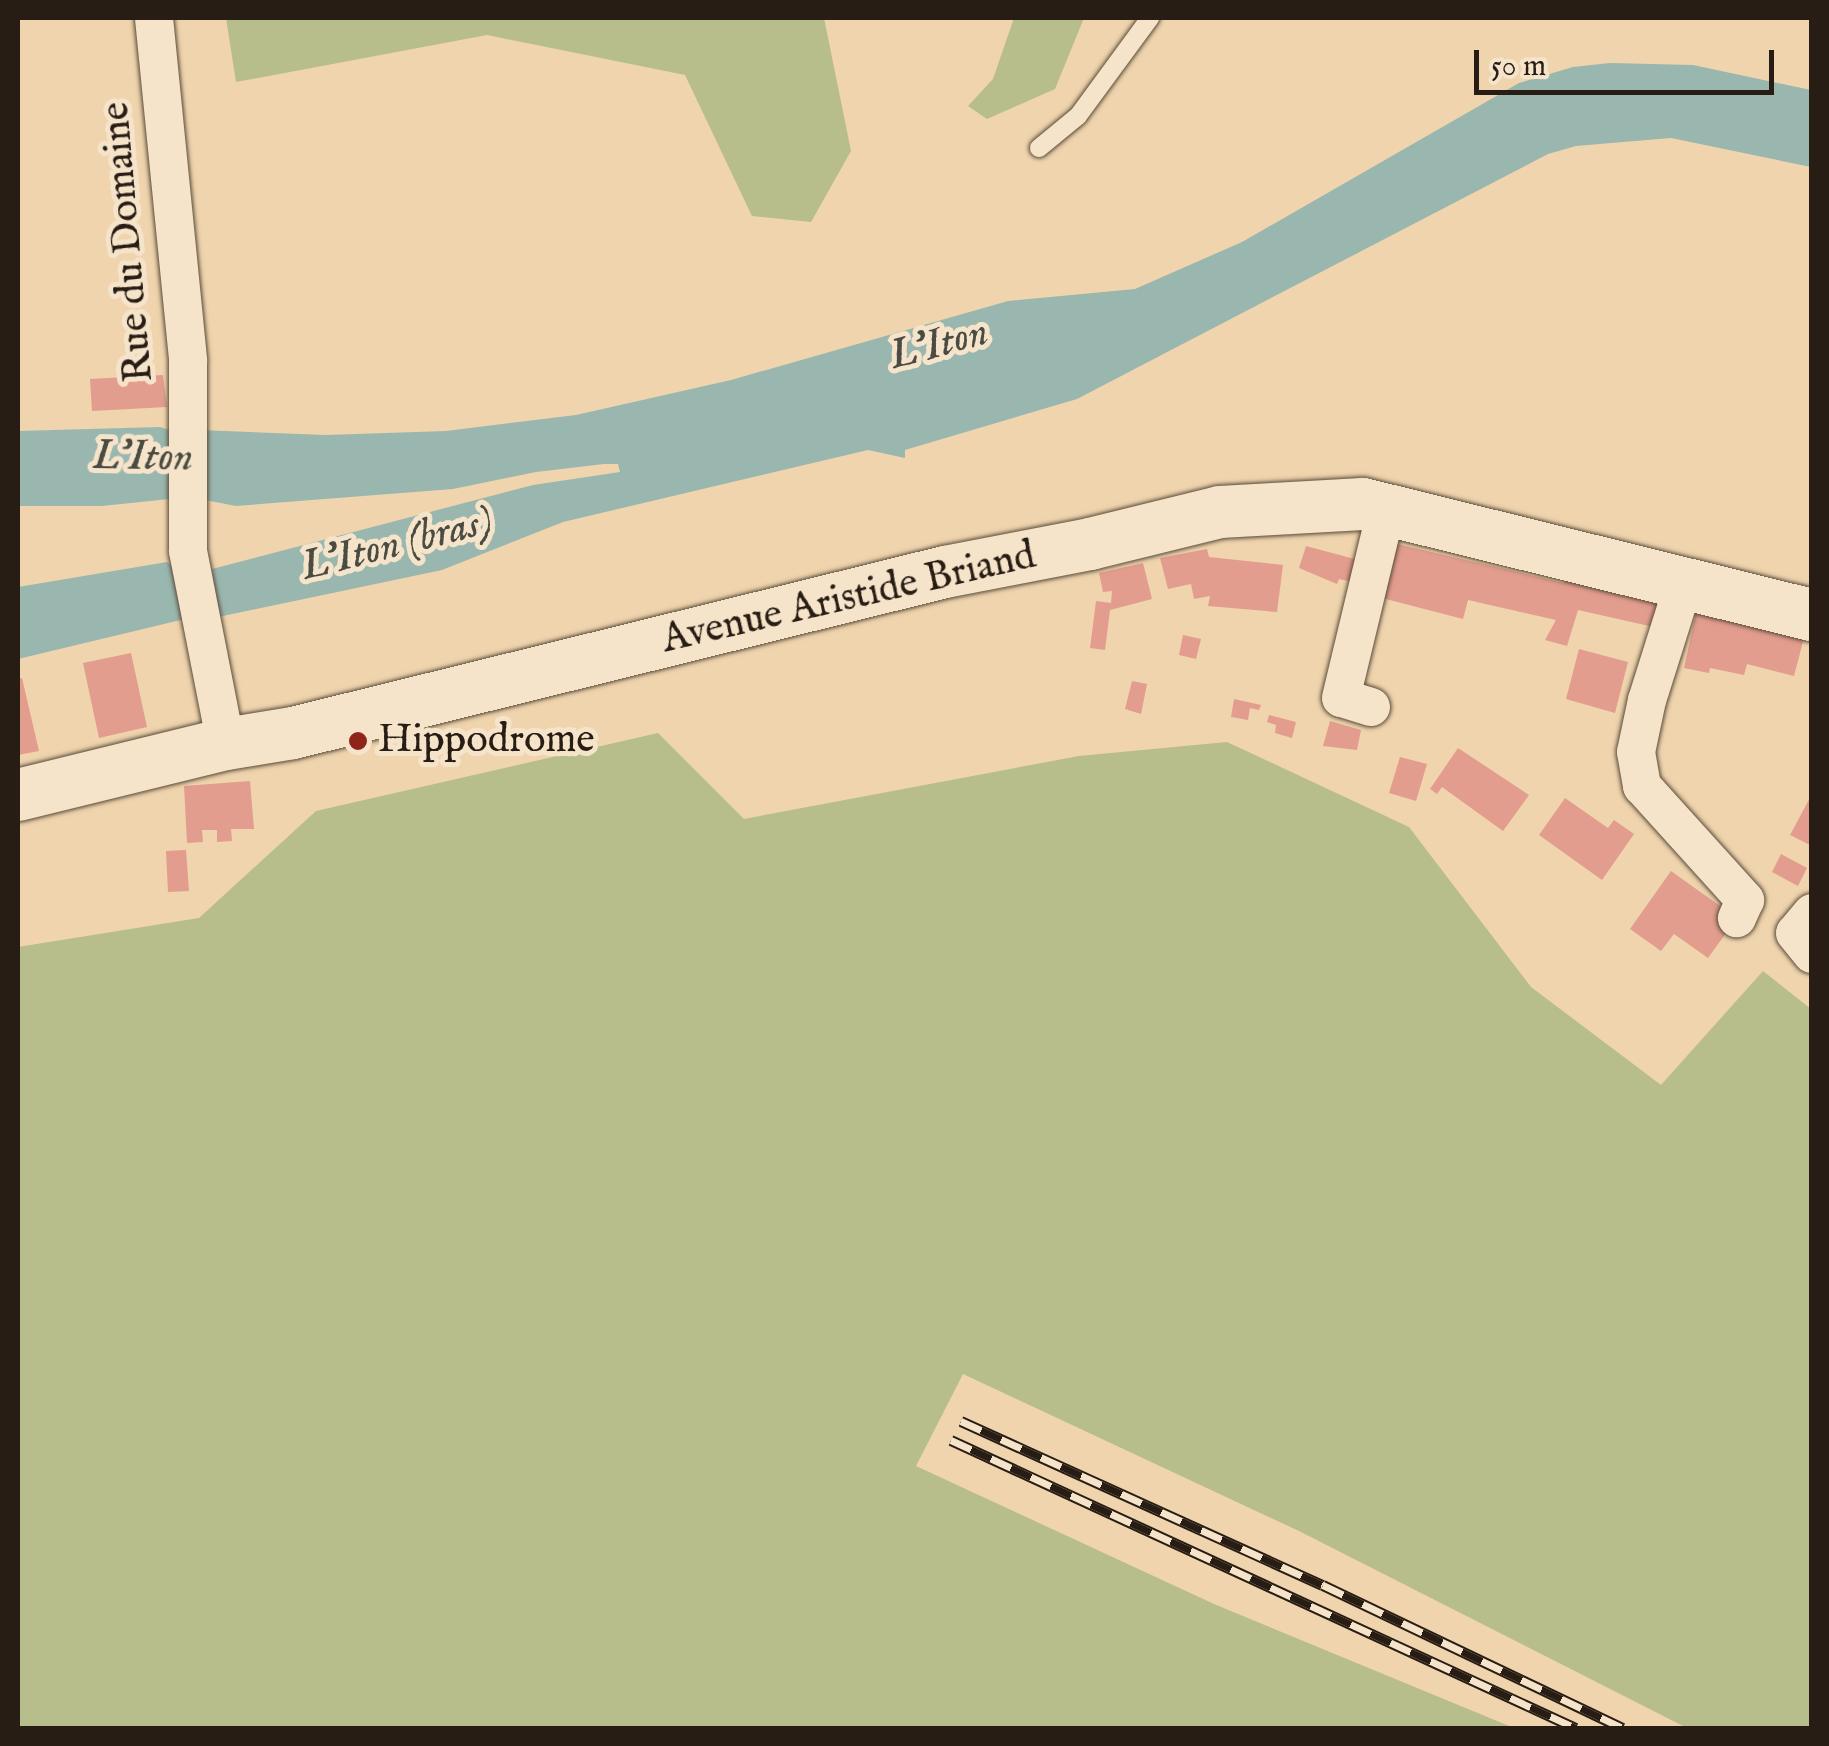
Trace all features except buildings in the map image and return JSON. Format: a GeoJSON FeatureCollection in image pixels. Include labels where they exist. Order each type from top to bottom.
{"type":"FeatureCollection","features":[{"type":"Feature","properties":{"kind":"main road","name":"Avenue Aristide Briand"},"geometry":{"type":"LineString","coordinates":[[18,796],[226,744],[293,733],[945,572],[1090,544],[1220,512],[1363,504],[1812,614]]}},
{"type":"Feature","properties":{"kind":"street","name":"Rue du Domaine"},"geometry":{"type":"LineString","coordinates":[[154,18],[188,361],[188,533],[203,637],[226,744]]}},
{"type":"Feature","properties":{"kind":"street"},"geometry":{"type":"LineString","coordinates":[[1371,707],[1341,698],[1386,510]]}},
{"type":"Feature","properties":{"kind":"street"},"geometry":{"type":"LineString","coordinates":[[1684,583],[1636,752],[1642,786],[1745,900],[1736,918]]}},
{"type":"Feature","properties":{"kind":"street"},"geometry":{"type":"LineString","coordinates":[[1812,913],[1795,933],[1812,954]]}},
{"type":"Feature","properties":{"kind":"lane"},"geometry":{"type":"LineString","coordinates":[[1039,148],[1078,116],[1150,18]]}},
{"type":"Feature","properties":{"kind":"green space"},"geometry":{"type":"Polygon","coordinates":[[[226,18],[824,18],[851,151],[811,222],[752,216],[685,75],[487,35],[236,82],[226,18]]]}},
{"type":"Feature","properties":{"kind":"green space"},"geometry":{"type":"Polygon","coordinates":[[[1014,18],[1084,18],[1055,89],[987,119],[968,106],[993,79],[1014,18]]]}},
{"type":"Feature","properties":{"kind":"green space"},"geometry":{"type":"Polygon","coordinates":[[[658,733],[744,819],[1079,756],[1227,742],[1409,827],[1531,987],[1661,1085],[1763,971],[1811,1009],[1811,1728],[1687,1728],[1299,1531],[963,1374],[916,1466],[1214,1604],[1514,1728],[18,1728],[18,947],[199,918],[316,811],[658,733]]]}},
{"type":"Feature","properties":{"kind":"water"},"geometry":{"type":"Polygon","coordinates":[[[1610,63],[1693,65],[1811,90],[1811,167],[1671,138],[1576,146],[1548,154],[1077,399],[905,450],[905,458],[868,450],[563,522],[442,570],[218,617],[212,569],[533,485],[620,472],[618,464],[604,464],[536,472],[453,489],[236,506],[205,500],[199,430],[326,435],[446,431],[576,415],[731,380],[1008,301],[1135,289],[1242,242],[1519,83],[1573,67],[1610,63]]]}},
{"type":"Feature","properties":{"kind":"water","name":"L'Iton"},"geometry":{"type":"Polygon","coordinates":[[[160,427],[175,432],[179,498],[102,506],[18,506],[18,431],[160,427]]]}},
{"type":"Feature","properties":{"kind":"water"},"geometry":{"type":"Polygon","coordinates":[[[167,562],[185,574],[189,618],[18,659],[18,587],[167,562]]]}},
{"type":"Feature","properties":{"kind":"railway"},"geometry":{"type":"LineString","coordinates":[[961,1421],[1323,1585],[1623,1728]]}},
{"type":"Feature","properties":{"kind":"railway"},"geometry":{"type":"LineString","coordinates":[[951,1440],[1576,1728]]}},
{"type":"Feature","properties":{"kind":"place","name":"Hippodrome"},"geometry":{"type":"Point","coordinates":[358,741]}},
{"type":"Feature","properties":{"kind":"water label","name":"L'Iton (bras)"},"geometry":{"type":"Point","coordinates":[397,545]}}]}
